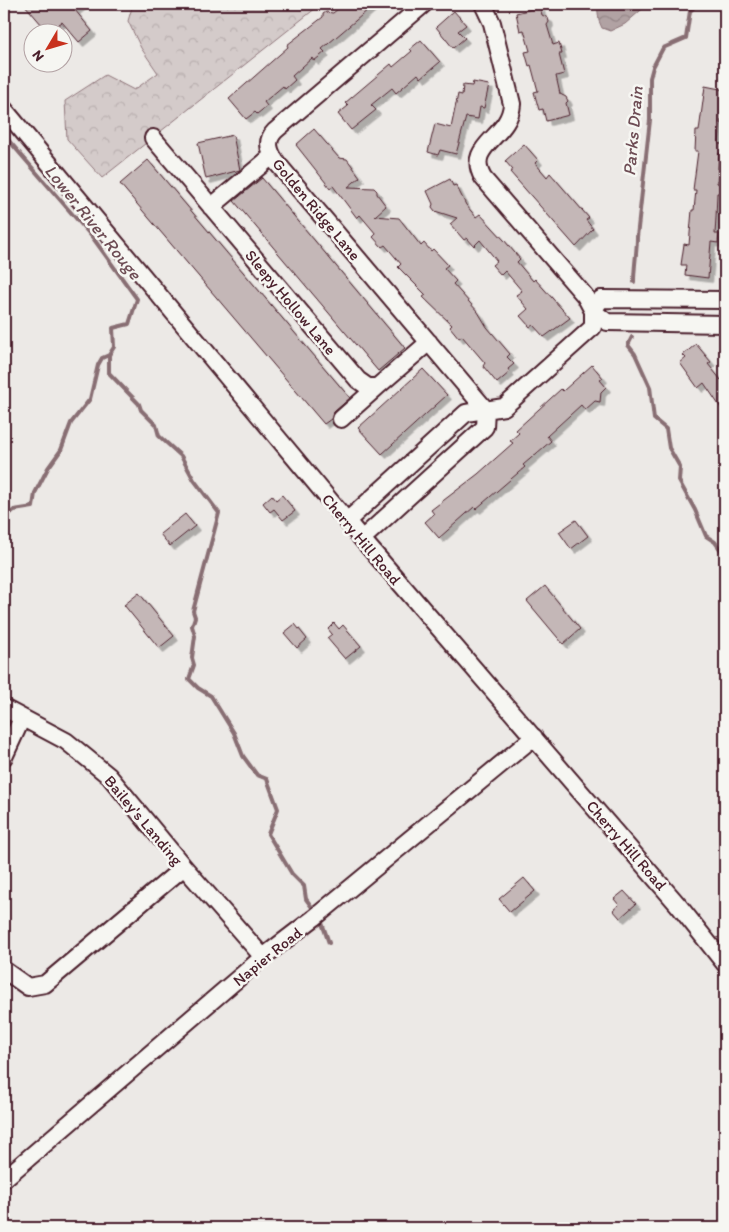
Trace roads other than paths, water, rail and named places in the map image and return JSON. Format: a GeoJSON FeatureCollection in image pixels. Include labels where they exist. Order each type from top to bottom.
{"type":"FeatureCollection","features":[{"type":"Feature","properties":{"kind":"street","name":"Golden Ridge Lane"},"geometry":{"type":"LineString","coordinates":[[424,4],[275,131],[269,141],[272,156],[486,410]]}},
{"type":"Feature","properties":{"kind":"street"},"geometry":{"type":"LineString","coordinates":[[483,4],[492,23],[512,104],[510,115],[503,129],[479,155],[480,173],[585,296],[594,311],[607,322],[725,324]]}},
{"type":"Feature","properties":{"kind":"street","name":"Cherry Hill Road"},"geometry":{"type":"LineString","coordinates":[[4,109],[362,539],[679,906],[725,964]]}},
{"type":"Feature","properties":{"kind":"street","name":"Sleepy Hollow Lane"},"geometry":{"type":"LineString","coordinates":[[153,138],[358,380],[368,387],[377,387]]}},
{"type":"Feature","properties":{"kind":"street"},"geometry":{"type":"LineString","coordinates":[[211,207],[272,156]]}},
{"type":"Feature","properties":{"kind":"street"},"geometry":{"type":"LineString","coordinates":[[348,521],[466,413],[504,407],[593,327],[594,311],[601,299],[725,300]]}},
{"type":"Feature","properties":{"kind":"street"},"geometry":{"type":"LineString","coordinates":[[341,419],[429,342]]}},
{"type":"Feature","properties":{"kind":"street"},"geometry":{"type":"LineString","coordinates":[[362,539],[485,427],[486,410]]}},
{"type":"Feature","properties":{"kind":"street"},"geometry":{"type":"LineString","coordinates":[[418,456],[434,473]]}},
{"type":"Feature","properties":{"kind":"street","name":"Bailey's Landing"},"geometry":{"type":"LineString","coordinates":[[4,708],[66,742],[109,776],[184,867],[263,957]]}},
{"type":"Feature","properties":{"kind":"street"},"geometry":{"type":"LineString","coordinates":[[4,757],[22,718]]}},
{"type":"Feature","properties":{"kind":"street","name":"Napier Road"},"geometry":{"type":"LineString","coordinates":[[4,1179],[263,957],[314,918],[534,737]]}},
{"type":"Feature","properties":{"kind":"street"},"geometry":{"type":"LineString","coordinates":[[4,970],[28,986],[45,984],[184,867]]}},
{"type":"Feature","properties":{"kind":"water"},"geometry":{"type":"Polygon","coordinates":[[[597,4],[648,4],[625,24],[610,31],[602,28],[599,21],[597,4]]]}},
{"type":"Feature","properties":{"kind":"waterway","name":"Parks Drain"},"geometry":{"type":"LineString","coordinates":[[634,282],[650,120],[650,78],[653,67],[663,48],[686,38],[690,11],[697,4]]}},
{"type":"Feature","properties":{"kind":"waterway","name":"Lower River Rouge"},"geometry":{"type":"LineString","coordinates":[[4,135],[93,238],[137,299],[129,324],[113,328],[114,347],[109,355],[102,358],[98,365],[90,399],[71,423],[61,450],[48,468],[35,493],[33,507],[14,510],[4,519]]}},
{"type":"Feature","properties":{"kind":"waterway","name":"Parks Drain"},"geometry":{"type":"LineString","coordinates":[[632,337],[628,345],[635,354],[650,387],[654,419],[666,429],[669,448],[680,467],[679,481],[695,510],[706,536],[715,542],[725,556]]}},
{"type":"Feature","properties":{"kind":"waterway"},"geometry":{"type":"LineString","coordinates":[[109,355],[109,373],[156,425],[159,436],[181,456],[194,480],[219,513],[193,611],[195,617],[192,626],[195,636],[192,658],[194,665],[189,679],[198,688],[211,696],[234,733],[243,756],[257,775],[267,779],[278,809],[268,834],[292,874],[304,886],[306,899],[314,910]]}},
{"type":"Feature","properties":{"kind":"waterway"},"geometry":{"type":"LineString","coordinates":[[322,923],[329,943]]}}]}
